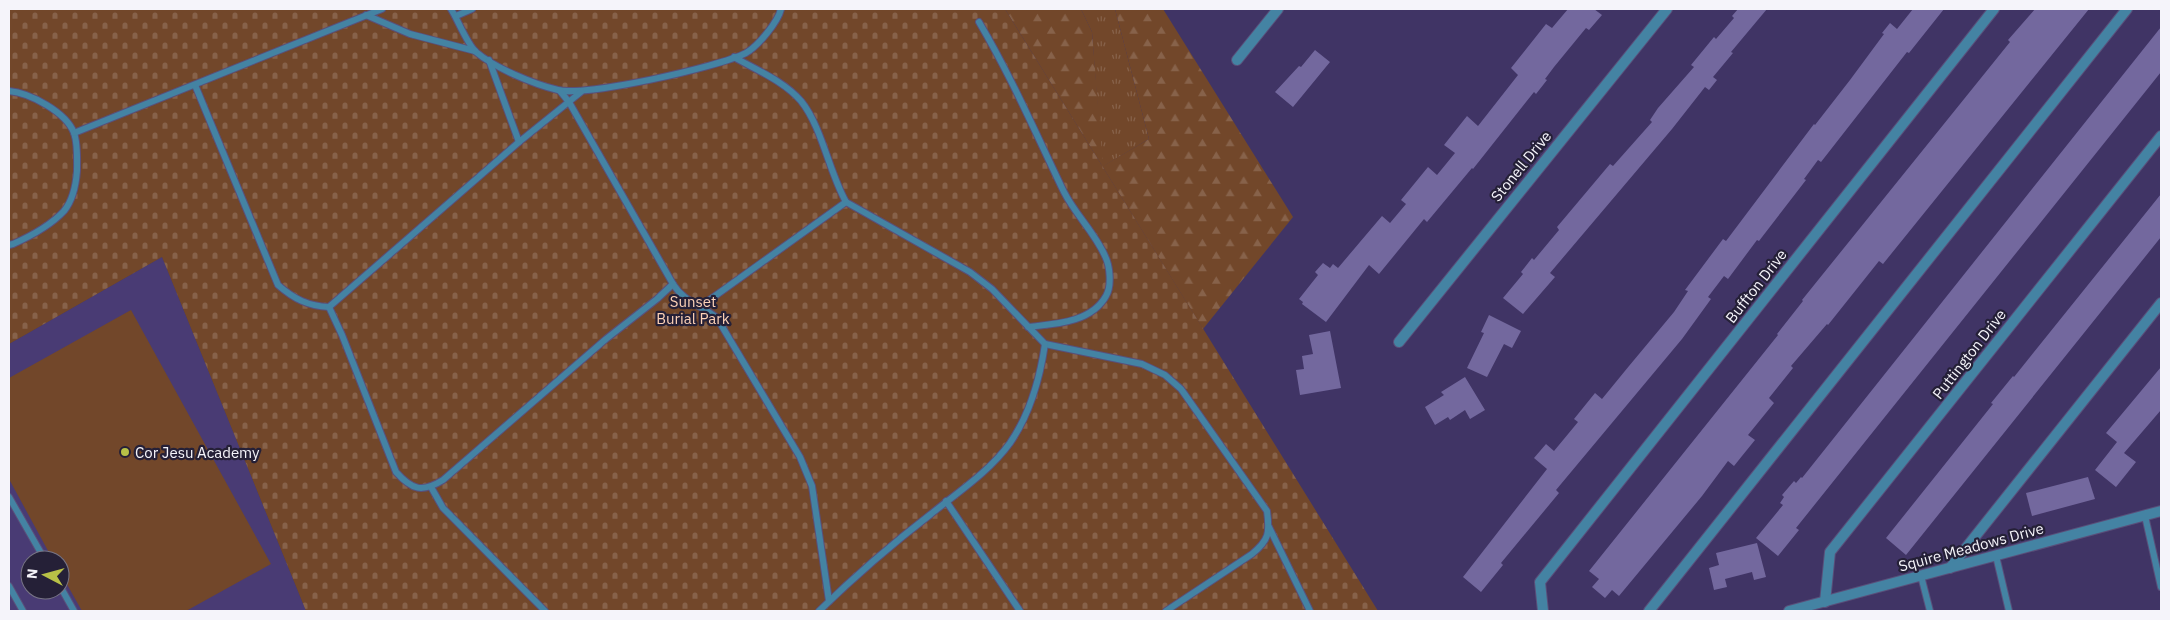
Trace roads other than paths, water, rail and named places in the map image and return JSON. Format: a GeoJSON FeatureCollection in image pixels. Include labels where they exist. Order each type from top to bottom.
{"type":"FeatureCollection","features":[{"type":"Feature","properties":{"kind":"street"},"geometry":{"type":"LineString","coordinates":[[1237,60],[1278,9]]}},
{"type":"Feature","properties":{"kind":"street","name":"Stonell Drive"},"geometry":{"type":"LineString","coordinates":[[1398,342],[1667,9]]}},
{"type":"Feature","properties":{"kind":"street","name":"Buffton Drive"},"geometry":{"type":"LineString","coordinates":[[1543,611],[1540,582],[1994,9]]}},
{"type":"Feature","properties":{"kind":"street"},"geometry":{"type":"LineString","coordinates":[[1649,611],[2127,9]]}},
{"type":"Feature","properties":{"kind":"street","name":"Puttington Drive"},"geometry":{"type":"LineString","coordinates":[[1825,602],[1830,552],[2161,136]]}},
{"type":"Feature","properties":{"kind":"street"},"geometry":{"type":"LineString","coordinates":[[1950,568],[2161,303]]}},
{"type":"Feature","properties":{"kind":"street","name":"Squire Meadows Drive"},"geometry":{"type":"LineString","coordinates":[[1789,611],[2161,511]]}},
{"type":"Feature","properties":{"kind":"lane"},"geometry":{"type":"LineString","coordinates":[[74,133],[382,9]]}},
{"type":"Feature","properties":{"kind":"lane"},"geometry":{"type":"LineString","coordinates":[[452,9],[475,51]]}},
{"type":"Feature","properties":{"kind":"lane"},"geometry":{"type":"LineString","coordinates":[[456,16],[472,9]]}},
{"type":"Feature","properties":{"kind":"lane"},"geometry":{"type":"LineString","coordinates":[[366,16],[410,34],[475,51],[511,73],[534,84],[560,91],[581,92],[684,72],[748,52],[767,33],[781,9]]}},
{"type":"Feature","properties":{"kind":"lane"},"geometry":{"type":"LineString","coordinates":[[979,22],[1007,70],[1065,193],[1105,256],[1110,272],[1106,296],[1096,307],[1080,318],[1063,323],[1028,327]]}},
{"type":"Feature","properties":{"kind":"lane"},"geometry":{"type":"LineString","coordinates":[[734,57],[787,88],[801,101],[812,119],[838,188],[846,202],[970,272],[992,289],[1014,310],[1045,344],[1142,364],[1165,375],[1181,390],[1267,512],[1269,527],[1310,611]]}},
{"type":"Feature","properties":{"kind":"lane"},"geometry":{"type":"LineString","coordinates":[[489,60],[519,142]]}},
{"type":"Feature","properties":{"kind":"lane"},"geometry":{"type":"LineString","coordinates":[[195,85],[278,285],[292,297],[313,306],[329,307],[519,142],[581,92]]}},
{"type":"Feature","properties":{"kind":"lane"},"geometry":{"type":"LineString","coordinates":[[9,91],[33,98],[59,112],[74,133],[77,159],[76,187],[65,210],[38,232],[9,245]]}},
{"type":"Feature","properties":{"kind":"lane"},"geometry":{"type":"LineString","coordinates":[[560,91],[569,102],[680,295],[701,306],[717,318],[800,457],[812,486],[830,601]]}},
{"type":"Feature","properties":{"kind":"lane"},"geometry":{"type":"LineString","coordinates":[[701,306],[846,202]]}},
{"type":"Feature","properties":{"kind":"lane"},"geometry":{"type":"LineString","coordinates":[[329,307],[342,335],[396,472],[406,484],[416,488],[431,487],[443,480],[606,339],[673,284]]}},
{"type":"Feature","properties":{"kind":"lane"},"geometry":{"type":"LineString","coordinates":[[819,611],[946,501],[991,465],[1010,442],[1026,412],[1040,374],[1045,344]]}},
{"type":"Feature","properties":{"kind":"lane"},"geometry":{"type":"LineString","coordinates":[[431,487],[443,508],[546,611]]}},
{"type":"Feature","properties":{"kind":"lane"},"geometry":{"type":"LineString","coordinates":[[9,497],[39,550]]}},
{"type":"Feature","properties":{"kind":"lane"},"geometry":{"type":"LineString","coordinates":[[946,501],[1020,611]]}},
{"type":"Feature","properties":{"kind":"lane"},"geometry":{"type":"LineString","coordinates":[[2144,516],[2161,588]]}},
{"type":"Feature","properties":{"kind":"lane"},"geometry":{"type":"LineString","coordinates":[[1166,611],[1252,554],[1265,543],[1269,527]]}},
{"type":"Feature","properties":{"kind":"lane"},"geometry":{"type":"LineString","coordinates":[[1996,556],[2009,611]]}},
{"type":"Feature","properties":{"kind":"lane"},"geometry":{"type":"LineString","coordinates":[[1921,576],[1930,611]]}},
{"type":"Feature","properties":{"kind":"lane"},"geometry":{"type":"LineString","coordinates":[[9,586],[23,611]]}},
{"type":"Feature","properties":{"kind":"lane"},"geometry":{"type":"LineString","coordinates":[[68,600],[74,611]]}},
{"type":"Feature","properties":{"kind":"place","name":"Cor Jesu Academy"},"geometry":{"type":"Point","coordinates":[125,452]}},
{"type":"Feature","properties":{"kind":"park label","name":"Sunset Burial Park"},"geometry":{"type":"Point","coordinates":[693,310]}}]}
